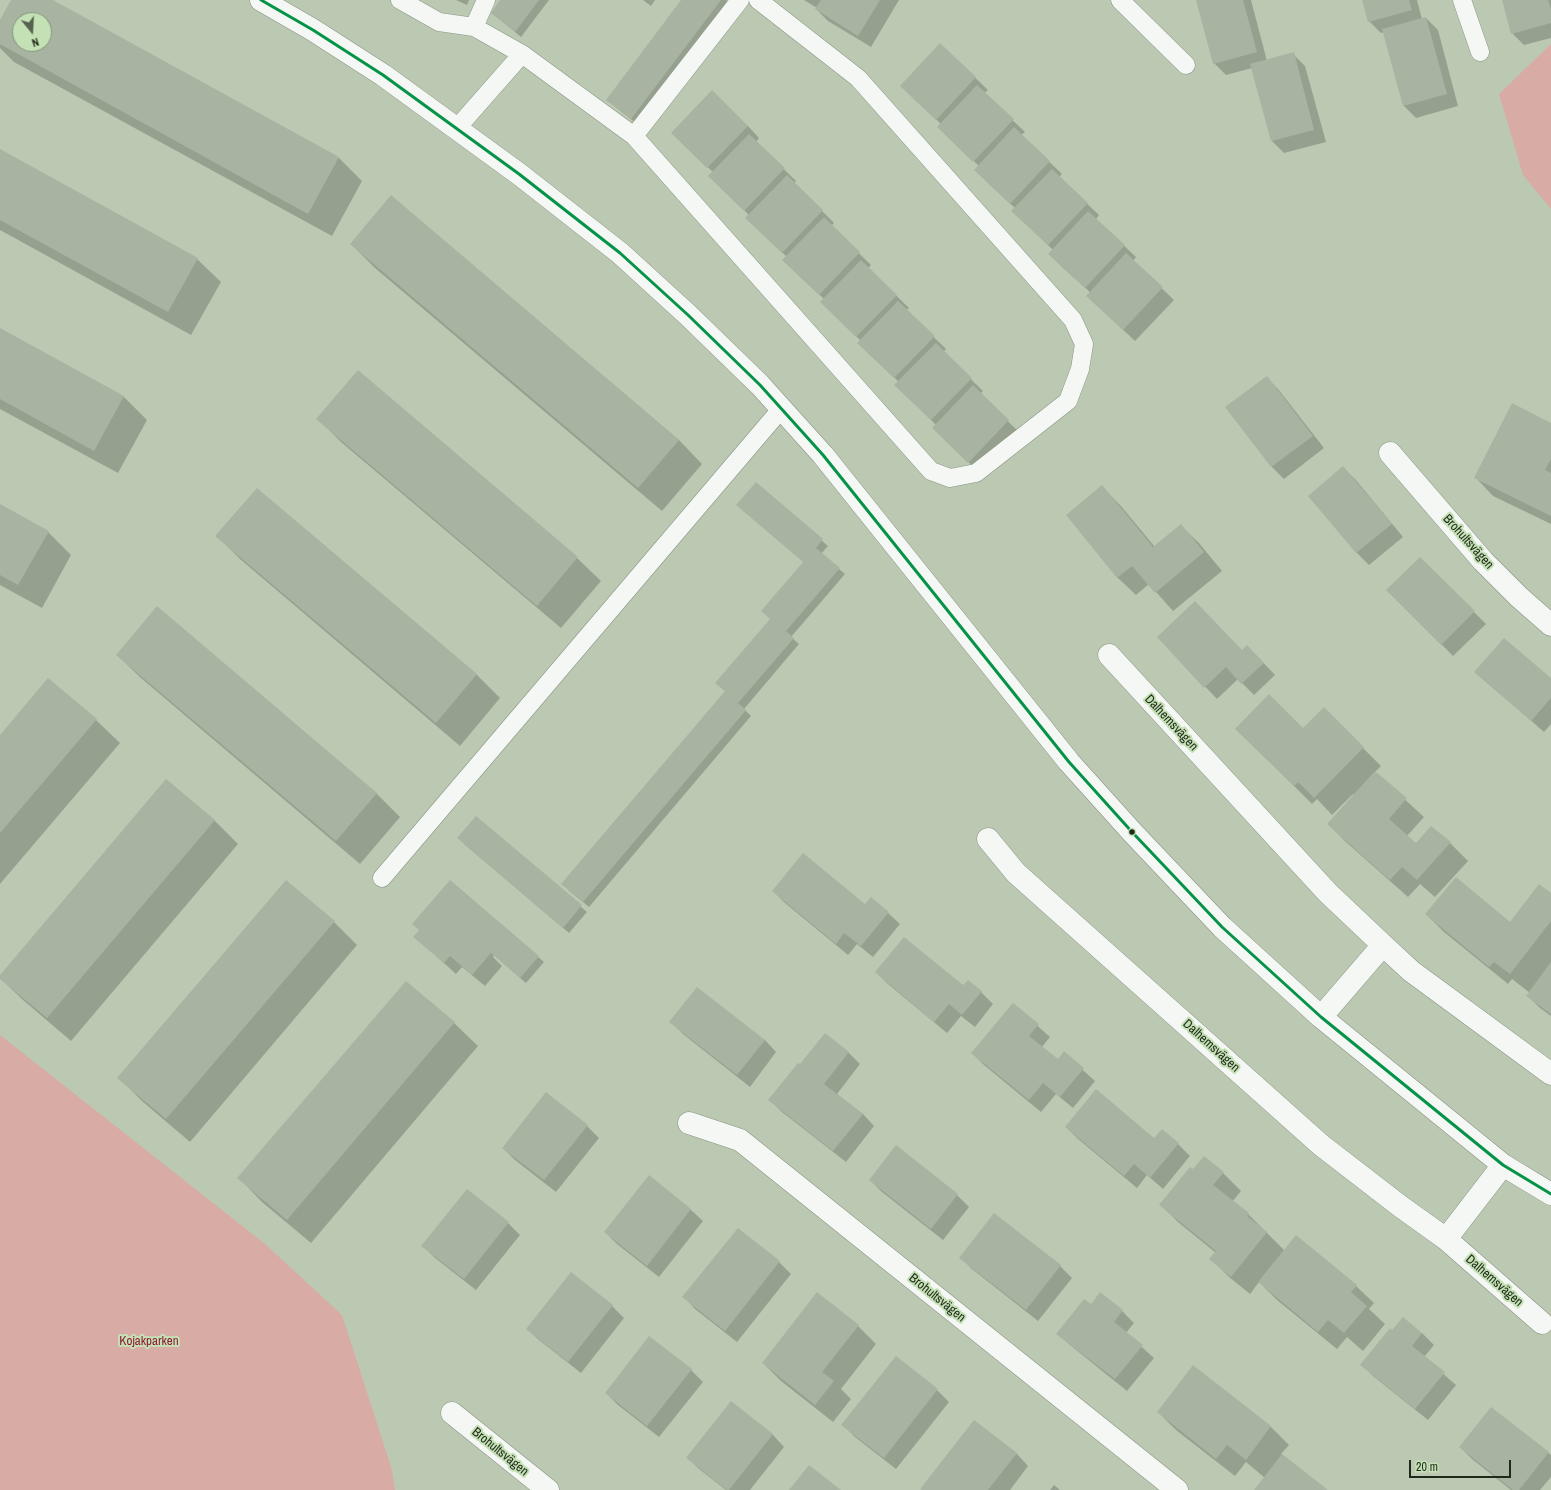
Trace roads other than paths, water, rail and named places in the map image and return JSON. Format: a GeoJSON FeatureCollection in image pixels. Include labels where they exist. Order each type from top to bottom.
{"type":"FeatureCollection","features":[{"type":"Feature","properties":{"kind":"street"},"geometry":{"type":"LineString","coordinates":[[261,0],[313,30],[383,75],[520,174],[620,253],[760,385],[782,408],[823,455],[1069,762],[1222,927],[1321,1017],[1503,1165],[1551,1194]]}},
{"type":"Feature","properties":{"kind":"street","name":"Brohultsvägen"},"geometry":{"type":"LineString","coordinates":[[1390,453],[1483,560],[1551,625]]}},
{"type":"Feature","properties":{"kind":"street","name":"Dalhemsvägen"},"geometry":{"type":"LineString","coordinates":[[1109,655],[1328,893],[1411,971],[1551,1074]]}},
{"type":"Feature","properties":{"kind":"street","name":"Dalhemsvägen"},"geometry":{"type":"LineString","coordinates":[[988,839],[1016,873],[1321,1145],[1400,1206],[1446,1239],[1542,1324]]}},
{"type":"Feature","properties":{"kind":"street"},"geometry":{"type":"LineString","coordinates":[[1321,1017],[1383,945]]}},
{"type":"Feature","properties":{"kind":"street","name":"Brohultsvägen"},"geometry":{"type":"LineString","coordinates":[[689,1123],[740,1140],[1177,1490]]}},
{"type":"Feature","properties":{"kind":"street"},"geometry":{"type":"LineString","coordinates":[[1446,1239],[1503,1165]]}},
{"type":"Feature","properties":{"kind":"street","name":"Brohultsvägen"},"geometry":{"type":"LineString","coordinates":[[452,1413],[548,1490]]}},
{"type":"Feature","properties":{"kind":"lane"},"geometry":{"type":"LineString","coordinates":[[400,0],[439,22],[474,27],[522,54],[634,136],[931,471],[950,478],[976,473],[1068,401],[1080,369],[1084,344],[1073,320],[858,78],[758,0]]}},
{"type":"Feature","properties":{"kind":"lane"},"geometry":{"type":"LineString","coordinates":[[474,27],[486,0]]}},
{"type":"Feature","properties":{"kind":"lane"},"geometry":{"type":"LineString","coordinates":[[634,136],[740,0]]}},
{"type":"Feature","properties":{"kind":"lane"},"geometry":{"type":"LineString","coordinates":[[1120,0],[1186,65]]}},
{"type":"Feature","properties":{"kind":"lane"},"geometry":{"type":"LineString","coordinates":[[1462,0],[1480,52]]}},
{"type":"Feature","properties":{"kind":"lane"},"geometry":{"type":"LineString","coordinates":[[457,128],[522,54]]}},
{"type":"Feature","properties":{"kind":"lane"},"geometry":{"type":"LineString","coordinates":[[382,878],[782,408]]}},
{"type":"Feature","properties":{"kind":"park label","name":"Kojakparken"},"geometry":{"type":"Point","coordinates":[149,1342]}}]}
